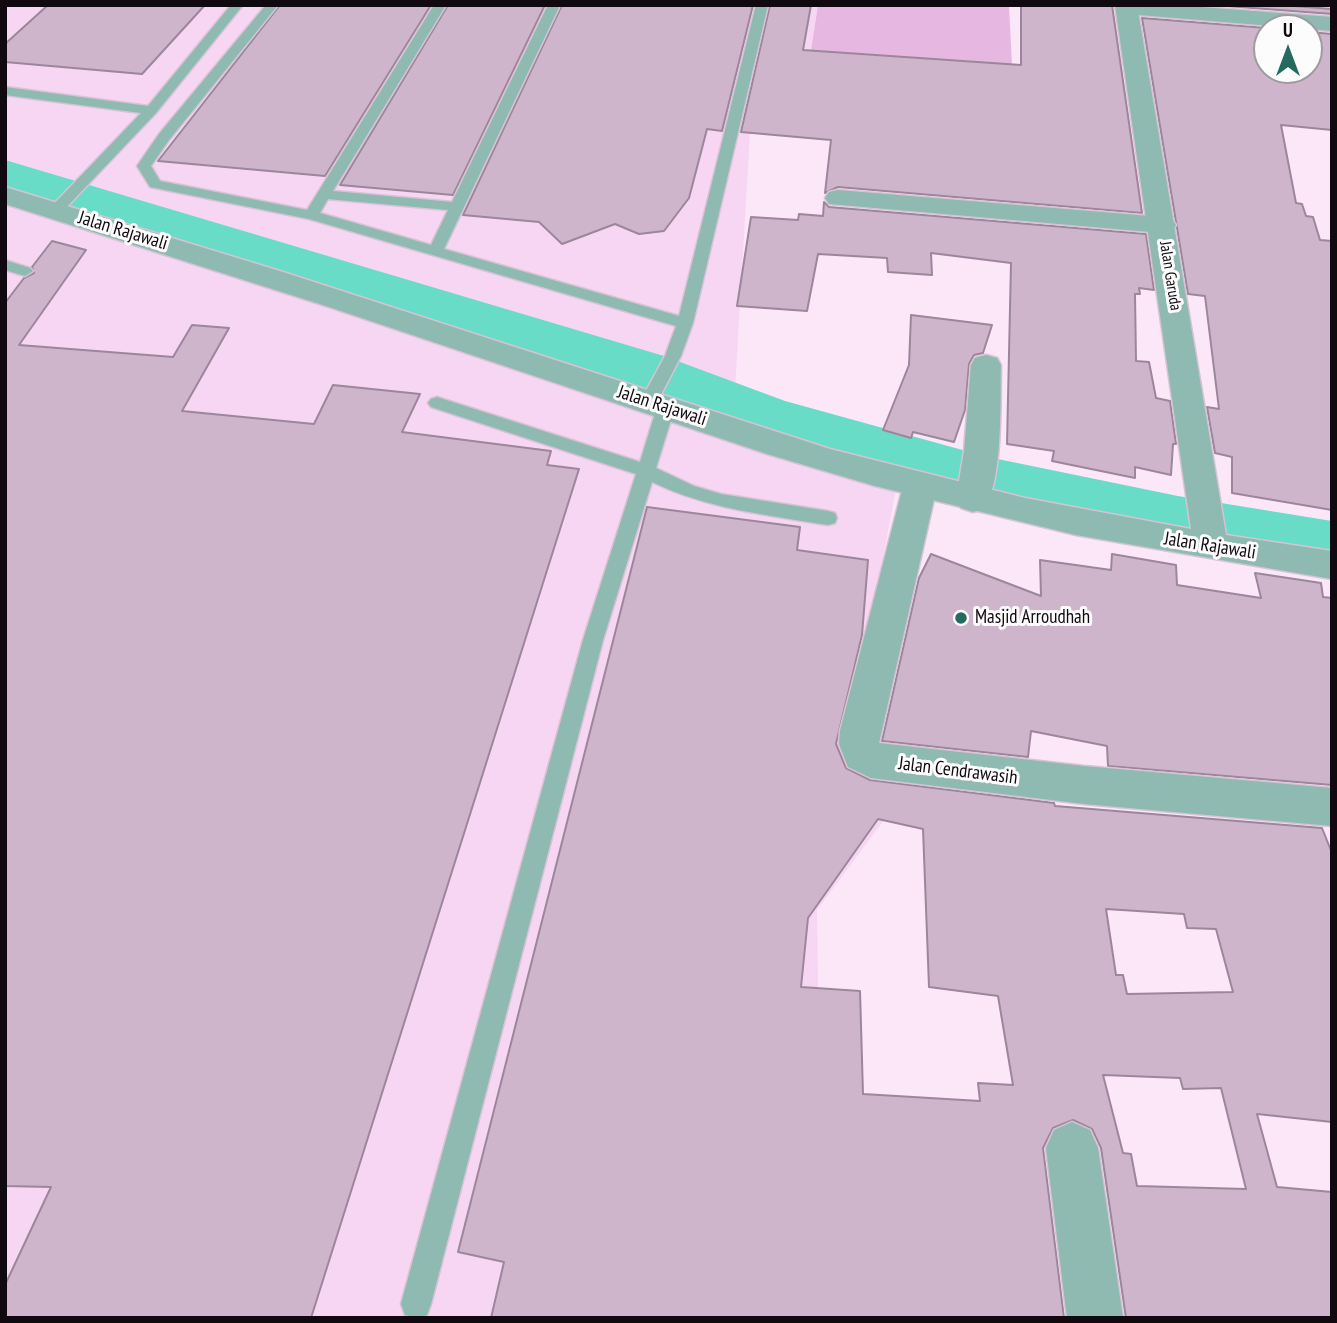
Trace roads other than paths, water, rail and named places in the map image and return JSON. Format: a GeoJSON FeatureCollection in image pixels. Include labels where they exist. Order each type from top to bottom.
{"type":"FeatureCollection","features":[{"type":"Feature","properties":{"kind":"street"},"geometry":{"type":"LineString","coordinates":[[1126,6],[1332,24]]}},
{"type":"Feature","properties":{"kind":"street","name":"Jalan Garuda"},"geometry":{"type":"LineString","coordinates":[[1126,6],[1208,521]]}},
{"type":"Feature","properties":{"kind":"street","name":"Jalan Rajawali"},"geometry":{"type":"LineString","coordinates":[[5,195],[60,206],[334,297],[658,397],[920,486],[976,476],[1071,522],[1208,521],[1332,565]]}},
{"type":"Feature","properties":{"kind":"street"},"geometry":{"type":"LineString","coordinates":[[838,198],[1162,226]]}},
{"type":"Feature","properties":{"kind":"street"},"geometry":{"type":"LineString","coordinates":[[976,476],[986,365]]}},
{"type":"Feature","properties":{"kind":"street","name":"Jalan Cendrawasih"},"geometry":{"type":"LineString","coordinates":[[920,486],[860,730],[859,744],[862,754],[872,760],[1084,785],[1332,807]]}},
{"type":"Feature","properties":{"kind":"street"},"geometry":{"type":"LineString","coordinates":[[1072,1148],[1096,1318]]}},
{"type":"Feature","properties":{"kind":"lane"},"geometry":{"type":"LineString","coordinates":[[60,206],[151,110],[237,5]]}},
{"type":"Feature","properties":{"kind":"lane"},"geometry":{"type":"LineString","coordinates":[[272,5],[164,137],[144,166],[155,184],[311,215],[685,323]]}},
{"type":"Feature","properties":{"kind":"lane"},"geometry":{"type":"LineString","coordinates":[[311,215],[440,5]]}},
{"type":"Feature","properties":{"kind":"lane"},"geometry":{"type":"LineString","coordinates":[[435,252],[554,5]]}},
{"type":"Feature","properties":{"kind":"lane"},"geometry":{"type":"LineString","coordinates":[[416,1304],[593,640],[646,471],[658,397],[685,323],[762,5]]}},
{"type":"Feature","properties":{"kind":"lane"},"geometry":{"type":"LineString","coordinates":[[5,91],[151,110]]}},
{"type":"Feature","properties":{"kind":"lane"},"geometry":{"type":"LineString","coordinates":[[324,194],[457,207]]}},
{"type":"Feature","properties":{"kind":"lane"},"geometry":{"type":"LineString","coordinates":[[5,265],[25,271]]}},
{"type":"Feature","properties":{"kind":"lane"},"geometry":{"type":"LineString","coordinates":[[437,403],[646,471],[688,491],[721,501],[828,518]]}},
{"type":"Feature","properties":{"kind":"waterway"},"geometry":{"type":"LineString","coordinates":[[5,174],[645,369],[767,416],[988,479],[1178,519],[1332,545]]}},
{"type":"Feature","properties":{"kind":"place","name":"Masjid Arroudhah"},"geometry":{"type":"Point","coordinates":[961,618]}}]}
